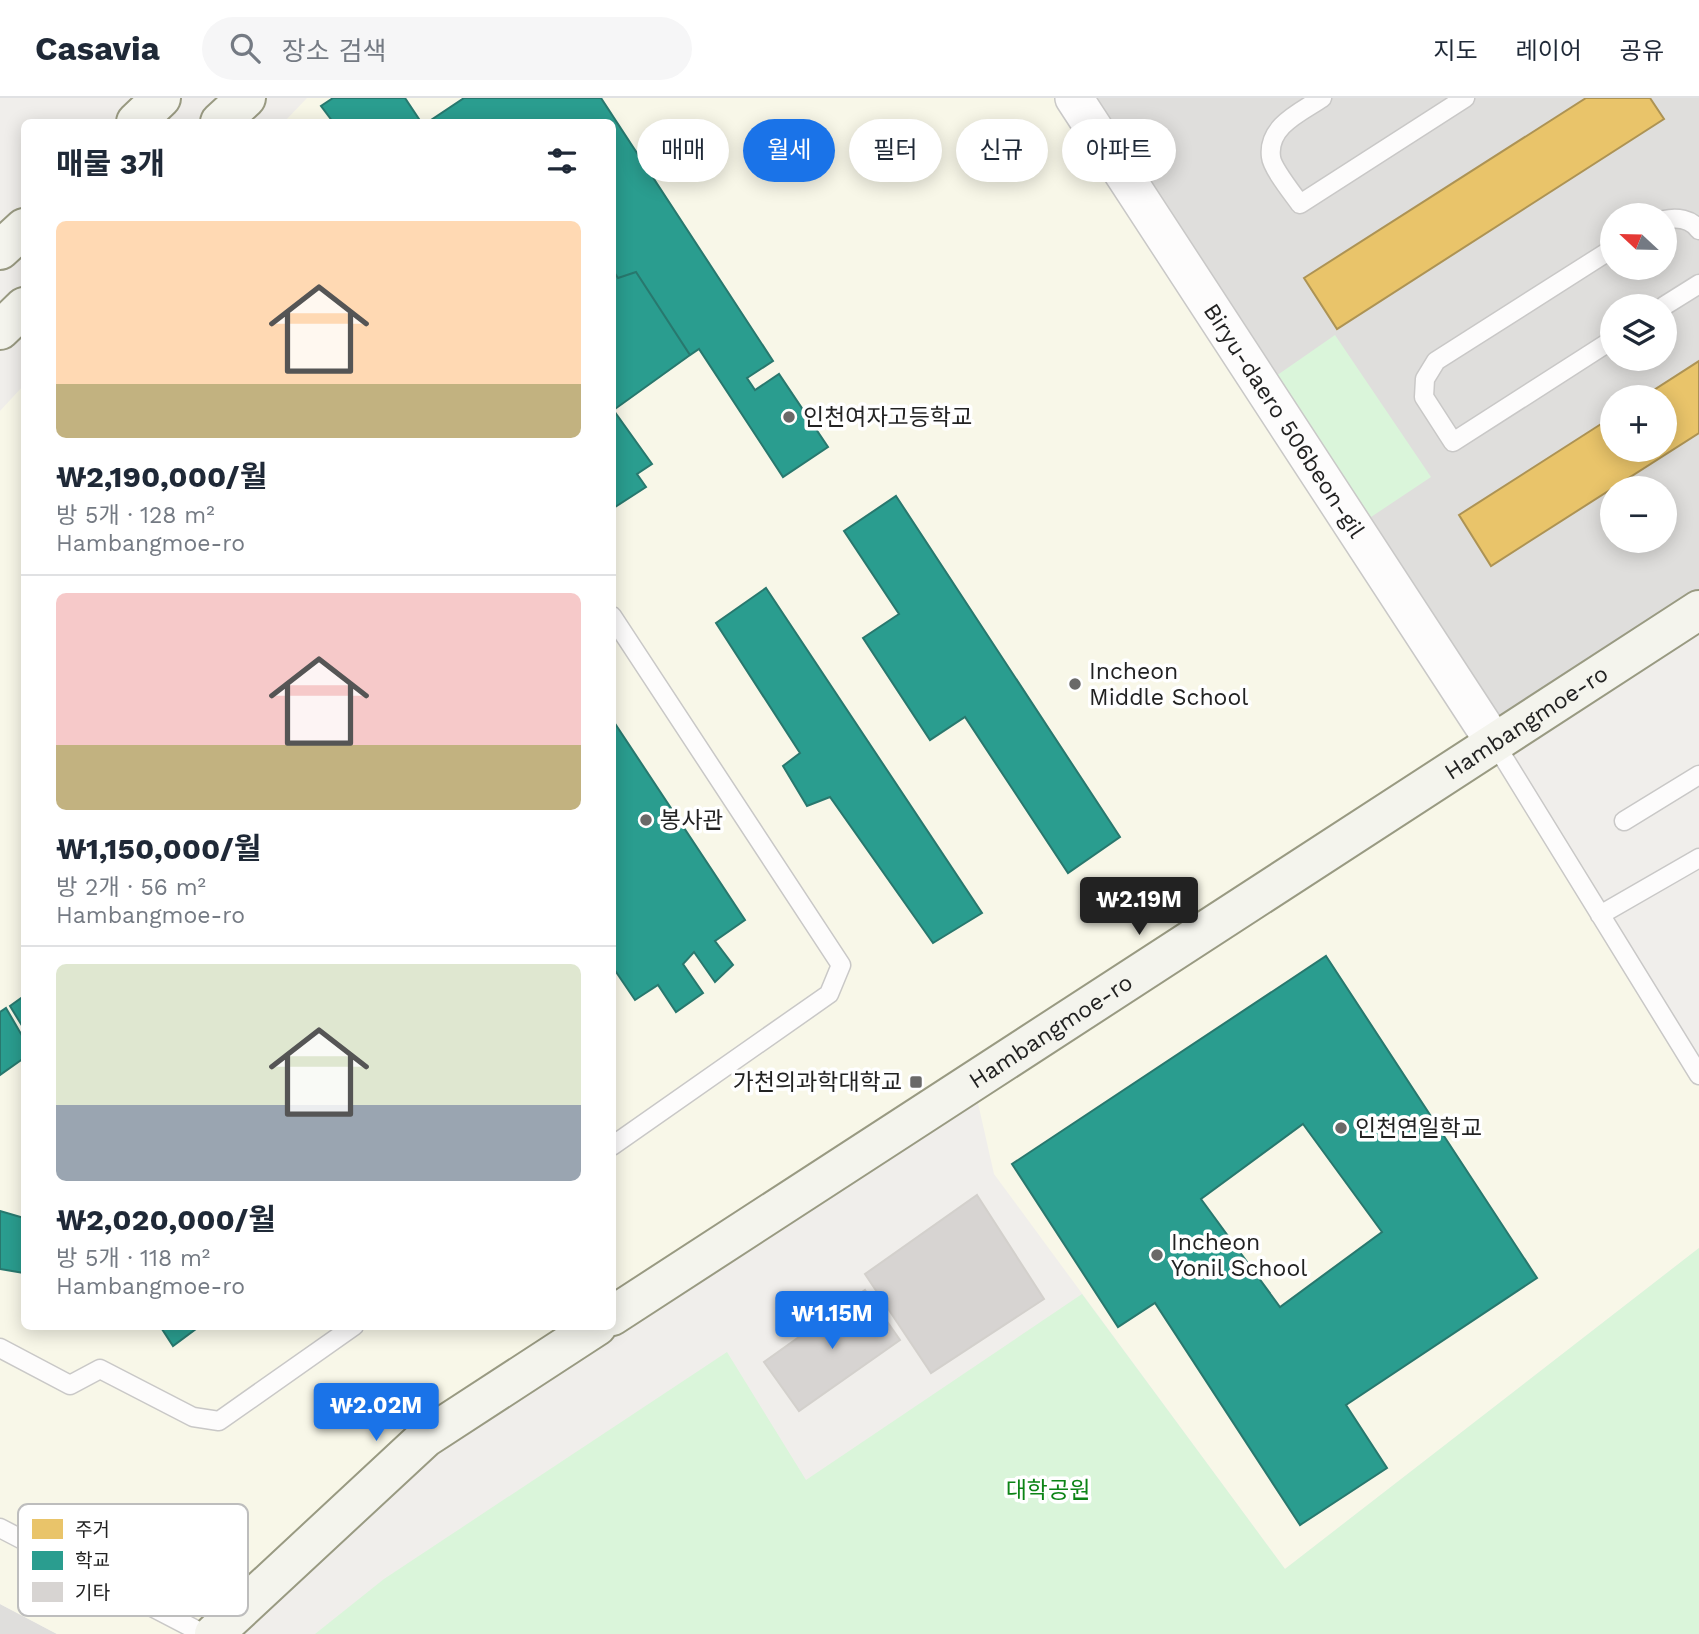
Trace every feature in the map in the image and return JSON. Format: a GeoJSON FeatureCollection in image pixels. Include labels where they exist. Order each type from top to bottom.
{"type":"FeatureCollection","features":[{"type":"Feature","properties":{"kind":"main road"},"geometry":{"type":"LineString","coordinates":[[139,119],[161,98]]}},
{"type":"Feature","properties":{"kind":"main road"},"geometry":{"type":"LineString","coordinates":[[223,119],[246,98]]}},
{"type":"Feature","properties":{"kind":"main road"},"geometry":{"type":"LineString","coordinates":[[0,250],[21,231]]}},
{"type":"Feature","properties":{"kind":"main road"},"geometry":{"type":"LineString","coordinates":[[0,330],[21,310]]}},
{"type":"Feature","properties":{"kind":"main road","name":"Hambangmoe-ro"},"geometry":{"type":"LineString","coordinates":[[616,1313],[1699,610]]}},
{"type":"Feature","properties":{"kind":"main road"},"geometry":{"type":"LineString","coordinates":[[248,1602],[425,1438],[591,1330]]}},
{"type":"Feature","properties":{"kind":"main road"},"geometry":{"type":"LineString","coordinates":[[214,1634],[233,1616]]}},
{"type":"Feature","properties":{"kind":"street","name":"Biryu-daero 506beon-gil"},"geometry":{"type":"LineString","coordinates":[[1074,98],[1494,742]]}},
{"type":"Feature","properties":{"kind":"lane"},"geometry":{"type":"LineString","coordinates":[[1322,98],[1283,123],[1272,142],[1270,159],[1300,204],[1465,98]]}},
{"type":"Feature","properties":{"kind":"lane"},"geometry":{"type":"LineString","coordinates":[[1677,218],[1695,225],[1699,230]]}},
{"type":"Feature","properties":{"kind":"lane"},"geometry":{"type":"LineString","coordinates":[[1600,256],[1436,361],[1425,379],[1424,397],[1453,442],[1600,348]]}},
{"type":"Feature","properties":{"kind":"lane"},"geometry":{"type":"LineString","coordinates":[[1677,298],[1699,284]]}},
{"type":"Feature","properties":{"kind":"lane"},"geometry":{"type":"LineString","coordinates":[[616,622],[841,965],[829,995],[616,1143]]}},
{"type":"Feature","properties":{"kind":"lane"},"geometry":{"type":"LineString","coordinates":[[1494,742],[1699,1075]]}},
{"type":"Feature","properties":{"kind":"lane"},"geometry":{"type":"LineString","coordinates":[[1624,821],[1699,775]]}},
{"type":"Feature","properties":{"kind":"lane"},"geometry":{"type":"LineString","coordinates":[[1600,915],[1699,858]]}},
{"type":"Feature","properties":{"kind":"lane"},"geometry":{"type":"LineString","coordinates":[[0,1348],[70,1385],[100,1369],[193,1417],[219,1420],[348,1330]]}},
{"type":"Feature","properties":{"kind":"lane"},"geometry":{"type":"LineString","coordinates":[[0,1528],[18,1537]]}},
{"type":"Feature","properties":{"kind":"lane"},"geometry":{"type":"LineString","coordinates":[[169,1616],[204,1634]]}},
{"type":"Feature","properties":{"kind":"shaded area"},"geometry":{"type":"Polygon","coordinates":[[[307,98],[1074,98],[1087,119],[1062,119],[1062,182],[1128,182],[1699,1075],[1699,1248],[1285,1569],[994,1174],[973,1081],[616,1314],[616,119],[287,119],[307,98]]]}},
{"type":"Feature","properties":{"kind":"shaded area"},"geometry":{"type":"Polygon","coordinates":[[[1074,98],[1699,98],[1699,610],[1494,742],[1129,182],[1176,182],[1176,119],[1088,119],[1074,98]]]}},
{"type":"Feature","properties":{"kind":"shaded area"},"geometry":{"type":"Polygon","coordinates":[[[21,388],[21,1330],[592,1330],[425,1438],[248,1602],[248,1504],[18,1504],[18,1613],[0,1604],[0,411],[21,388]]]}},
{"type":"Feature","properties":{"kind":"shaded area"},"geometry":{"type":"Polygon","coordinates":[[[0,1604],[18,1613],[18,1616],[57,1634],[0,1634],[0,1604]]]}},
{"type":"Feature","properties":{"kind":"shaded area"},"geometry":{"type":"Polygon","coordinates":[[[23,1616],[233,1616],[214,1634],[57,1634],[23,1616]]]}},
{"type":"Feature","properties":{"kind":"green space"},"geometry":{"type":"Polygon","coordinates":[[[1335,335],[1431,477],[1371,517],[1276,376],[1335,335]]]}},
{"type":"Feature","properties":{"kind":"green space","name":"대학공원"},"geometry":{"type":"Polygon","coordinates":[[[1699,1248],[1699,1634],[315,1634],[384,1579],[727,1352],[806,1480],[1082,1294],[1285,1569],[1699,1248]]]}},
{"type":"Feature","properties":{"kind":"building: 주거"},"geometry":{"type":"Polygon","coordinates":[[[1586,98],[1650,98],[1664,119],[1337,329],[1304,278],[1586,98]]]}},
{"type":"Feature","properties":{"kind":"building: 주거"},"geometry":{"type":"Polygon","coordinates":[[[1699,361],[1699,433],[1677,447],[1677,385],[1662,385],[1699,361]]]}},
{"type":"Feature","properties":{"kind":"building: 주거"},"geometry":{"type":"Polygon","coordinates":[[[1600,425],[1600,462],[1654,462],[1632,476],[1600,476],[1600,496],[1491,566],[1459,515],[1600,425]]]}},
{"type":"Feature","properties":{"kind":"building: 학교"},"geometry":{"type":"Polygon","coordinates":[[[333,98],[405,98],[419,119],[331,119],[321,106],[333,98]]]}},
{"type":"Feature","properties":{"kind":"building: 학교"},"geometry":{"type":"Polygon","coordinates":[[[464,98],[601,98],[615,119],[432,119],[464,98]]]}},
{"type":"Feature","properties":{"kind":"building: 학교"},"geometry":{"type":"Polygon","coordinates":[[[616,121],[637,153],[637,182],[656,182],[773,361],[747,378],[755,390],[779,374],[828,447],[783,477],[699,349],[690,355],[636,272],[618,278],[616,275],[616,121]]]}},
{"type":"Feature","properties":{"kind":"building: 학교"},"geometry":{"type":"Polygon","coordinates":[[[636,272],[690,355],[616,408],[616,275],[618,278],[636,272]]]}},
{"type":"Feature","properties":{"kind":"building: 학교"},"geometry":{"type":"Polygon","coordinates":[[[616,414],[652,464],[637,474],[646,487],[616,506],[616,414]]]}},
{"type":"Feature","properties":{"kind":"building: 학교"},"geometry":{"type":"Polygon","coordinates":[[[896,496],[1120,837],[1068,873],[965,717],[930,740],[863,638],[899,614],[844,531],[896,496]]]}},
{"type":"Feature","properties":{"kind":"building: 학교"},"geometry":{"type":"Polygon","coordinates":[[[766,588],[982,913],[933,943],[830,797],[807,806],[783,766],[800,753],[716,623],[766,588]]]}},
{"type":"Feature","properties":{"kind":"building: 학교","name":"봉사관"},"geometry":{"type":"Polygon","coordinates":[[[616,725],[745,920],[715,941],[733,965],[715,982],[694,952],[683,964],[703,993],[676,1012],[658,985],[635,1000],[616,972],[616,725]]]}},
{"type":"Feature","properties":{"kind":"building: 학교","name":"Incheon Yonil School"},"geometry":{"type":"Polygon","coordinates":[[[1326,956],[1537,1278],[1346,1405],[1387,1468],[1300,1525],[1155,1303],[1118,1327],[1012,1164],[1326,956]],[[1303,1124],[1201,1199],[1280,1307],[1382,1232],[1303,1124]]]}},
{"type":"Feature","properties":{"kind":"building: 학교"},"geometry":{"type":"Polygon","coordinates":[[[21,998],[21,1024],[10,1006],[21,998]]]}},
{"type":"Feature","properties":{"kind":"building: 학교"},"geometry":{"type":"Polygon","coordinates":[[[6,1008],[21,1034],[21,1060],[0,1075],[0,1012],[6,1008]]]}},
{"type":"Feature","properties":{"kind":"building: 학교"},"geometry":{"type":"Polygon","coordinates":[[[0,1211],[21,1217],[21,1272],[0,1269],[0,1211]]]}},
{"type":"Feature","properties":{"kind":"building: 학교"},"geometry":{"type":"Polygon","coordinates":[[[163,1330],[195,1330],[173,1346],[163,1330]]]}},
{"type":"Feature","properties":{"kind":"building: 기타"},"geometry":{"type":"Polygon","coordinates":[[[977,1195],[1044,1299],[931,1373],[865,1274],[977,1195]]]}},
{"type":"Feature","properties":{"kind":"building: 기타"},"geometry":{"type":"Polygon","coordinates":[[[865,1290],[900,1340],[799,1411],[764,1362],[865,1290]]]}},
{"type":"Feature","properties":{"kind":"place","name":"인천여자고등학교"},"geometry":{"type":"Point","coordinates":[789,417]}},
{"type":"Feature","properties":{"kind":"place","name":"Incheon Middle School"},"geometry":{"type":"Point","coordinates":[1075,684]}},
{"type":"Feature","properties":{"kind":"place","name":"봉사관"},"geometry":{"type":"Point","coordinates":[646,820]}},
{"type":"Feature","properties":{"kind":"place","name":"가천의과학대학교"},"geometry":{"type":"Point","coordinates":[916,1082]}},
{"type":"Feature","properties":{"kind":"place","name":"인천연일학교"},"geometry":{"type":"Point","coordinates":[1341,1128]}},
{"type":"Feature","properties":{"kind":"place","name":"Incheon Yonil School"},"geometry":{"type":"Point","coordinates":[1157,1255]}}]}
